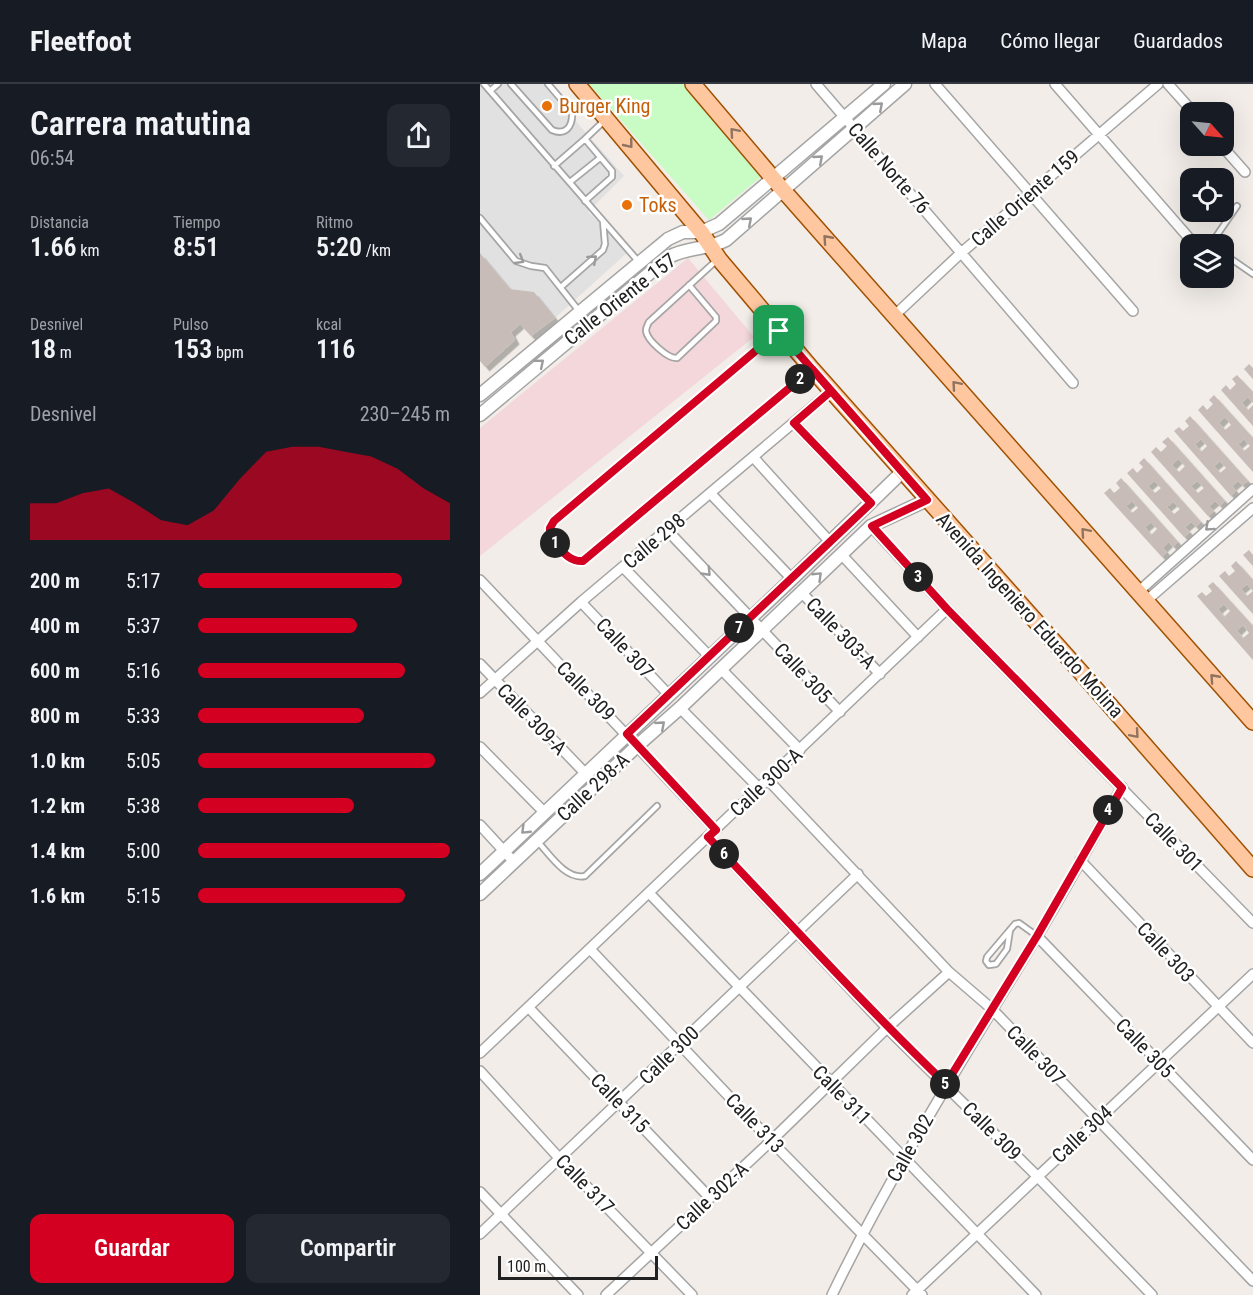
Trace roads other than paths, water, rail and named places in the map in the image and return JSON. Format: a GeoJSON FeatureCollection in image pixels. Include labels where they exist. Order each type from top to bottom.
{"type":"FeatureCollection","features":[{"type":"Feature","properties":{"kind":"main road","name":"Avenida Ingeniero Eduardo Molina"},"geometry":{"type":"LineString","coordinates":[[577,84],[701,232],[715,253],[779,331],[1253,869]]}},
{"type":"Feature","properties":{"kind":"main road"},"geometry":{"type":"LineString","coordinates":[[693,84],[783,190],[1253,722]]}},
{"type":"Feature","properties":{"kind":"street","name":"Calle Norte 76"},"geometry":{"type":"LineString","coordinates":[[816,84],[1073,383]]}},
{"type":"Feature","properties":{"kind":"street","name":"Calle Oriente 157"},"geometry":{"type":"LineString","coordinates":[[480,395],[668,239],[683,232],[701,232],[719,224],[884,84]]}},
{"type":"Feature","properties":{"kind":"street","name":"Calle Oriente 157"},"geometry":{"type":"LineString","coordinates":[[480,414],[669,257],[681,250],[715,253],[726,240],[905,84]]}},
{"type":"Feature","properties":{"kind":"street"},"geometry":{"type":"LineString","coordinates":[[935,84],[1133,311]]}},
{"type":"Feature","properties":{"kind":"street"},"geometry":{"type":"LineString","coordinates":[[1055,84],[1185,234]]}},
{"type":"Feature","properties":{"kind":"street","name":"Calle Oriente 159"},"geometry":{"type":"LineString","coordinates":[[895,315],[961,253],[1158,84]]}},
{"type":"Feature","properties":{"kind":"street"},"geometry":{"type":"LineString","coordinates":[[1168,84],[1184,102]]}},
{"type":"Feature","properties":{"kind":"street"},"geometry":{"type":"LineString","coordinates":[[1231,156],[1245,172]]}},
{"type":"Feature","properties":{"kind":"street"},"geometry":{"type":"LineString","coordinates":[[504,374],[514,385]]}},
{"type":"Feature","properties":{"kind":"street","name":"Calle 298"},"geometry":{"type":"LineString","coordinates":[[480,693],[581,602],[831,391]]}},
{"type":"Feature","properties":{"kind":"street"},"geometry":{"type":"LineString","coordinates":[[794,423],[871,503]]}},
{"type":"Feature","properties":{"kind":"street"},"geometry":{"type":"LineString","coordinates":[[754,458],[830,542]]}},
{"type":"Feature","properties":{"kind":"street","name":"Calle 298-A"},"geometry":{"type":"LineString","coordinates":[[480,874],[902,472]]}},
{"type":"Feature","properties":{"kind":"street"},"geometry":{"type":"LineString","coordinates":[[1142,596],[1253,489]]}},
{"type":"Feature","properties":{"kind":"street","name":"Calle 303-A"},"geometry":{"type":"LineString","coordinates":[[711,494],[792,579]]}},
{"type":"Feature","properties":{"kind":"street","name":"Calle 298-A"},"geometry":{"type":"LineString","coordinates":[[480,894],[872,526],[927,500]]}},
{"type":"Feature","properties":{"kind":"street"},"geometry":{"type":"LineString","coordinates":[[1142,596],[1253,508]]}},
{"type":"Feature","properties":{"kind":"street","name":"Calle 301"},"geometry":{"type":"LineString","coordinates":[[872,526],[947,609],[1253,923]]}},
{"type":"Feature","properties":{"kind":"street","name":"Calle 305"},"geometry":{"type":"LineString","coordinates":[[667,530],[840,712]]}},
{"type":"Feature","properties":{"kind":"street"},"geometry":{"type":"LineString","coordinates":[[841,554],[918,638]]}},
{"type":"Feature","properties":{"kind":"street"},"geometry":{"type":"LineString","coordinates":[[623,567],[709,656]]}},
{"type":"Feature","properties":{"kind":"street","name":"Calle 309"},"geometry":{"type":"LineString","coordinates":[[480,580],[716,830]]}},
{"type":"Feature","properties":{"kind":"street","name":"Calle 303-A"},"geometry":{"type":"LineString","coordinates":[[801,592],[880,674]]}},
{"type":"Feature","properties":{"kind":"street","name":"Calle 307"},"geometry":{"type":"LineString","coordinates":[[581,602],[669,695]]}},
{"type":"Feature","properties":{"kind":"street","name":"Calle 300-A"},"geometry":{"type":"LineString","coordinates":[[480,1053],[947,609]]}},
{"type":"Feature","properties":{"kind":"street","name":"Calle 309-A"},"geometry":{"type":"LineString","coordinates":[[480,664],[585,773]]}},
{"type":"Feature","properties":{"kind":"street"},"geometry":{"type":"LineString","coordinates":[[721,669],[800,750]]}},
{"type":"Feature","properties":{"kind":"street"},"geometry":{"type":"LineString","coordinates":[[680,708],[759,788]]}},
{"type":"Feature","properties":{"kind":"street"},"geometry":{"type":"LineString","coordinates":[[480,747],[544,812]]}},
{"type":"Feature","properties":{"kind":"street","name":"Calle 307"},"geometry":{"type":"LineString","coordinates":[[768,780],[949,972],[992,1009],[1253,1281]]}},
{"type":"Feature","properties":{"kind":"street","name":"Calle 302"},"geometry":{"type":"LineString","coordinates":[[832,1295],[862,1233],[946,1084],[1037,936],[1122,788]]}},
{"type":"Feature","properties":{"kind":"street"},"geometry":{"type":"LineString","coordinates":[[480,825],[514,862]]}},
{"type":"Feature","properties":{"kind":"street","name":"Calle 309"},"geometry":{"type":"LineString","coordinates":[[708,837],[887,1028],[946,1084],[1152,1295]]}},
{"type":"Feature","properties":{"kind":"street","name":"Calle 303"},"geometry":{"type":"LineString","coordinates":[[1080,860],[1253,1043]]}},
{"type":"Feature","properties":{"kind":"street","name":"Calle 300"},"geometry":{"type":"LineString","coordinates":[[480,1234],[858,874]]}},
{"type":"Feature","properties":{"kind":"street","name":"Calle 311"},"geometry":{"type":"LineString","coordinates":[[649,892],[1036,1295]]}},
{"type":"Feature","properties":{"kind":"street","name":"Calle 305"},"geometry":{"type":"LineString","coordinates":[[1037,936],[1253,1160]]}},
{"type":"Feature","properties":{"kind":"street","name":"Calle 313"},"geometry":{"type":"LineString","coordinates":[[590,949],[917,1293]]}},
{"type":"Feature","properties":{"kind":"street","name":"Calle 302-A"},"geometry":{"type":"LineString","coordinates":[[606,1295],[949,972]]}},
{"type":"Feature","properties":{"kind":"street","name":"Calle 304"},"geometry":{"type":"LineString","coordinates":[[917,1293],[1098,1118],[1253,974]]}},
{"type":"Feature","properties":{"kind":"street","name":"Calle 315"},"geometry":{"type":"LineString","coordinates":[[529,1008],[710,1198]]}},
{"type":"Feature","properties":{"kind":"street","name":"Calle 317"},"geometry":{"type":"LineString","coordinates":[[480,1071],[560,1159],[692,1295]]}},
{"type":"Feature","properties":{"kind":"street"},"geometry":{"type":"LineString","coordinates":[[480,1192],[578,1295]]}},
{"type":"Feature","properties":{"kind":"lane"},"geometry":{"type":"LineString","coordinates":[[484,84],[639,263]]}},
{"type":"Feature","properties":{"kind":"lane"},"geometry":{"type":"LineString","coordinates":[[490,91],[498,84]]}},
{"type":"Feature","properties":{"kind":"lane"},"geometry":{"type":"LineString","coordinates":[[511,84],[552,130],[564,131],[571,123],[572,112],[548,84]]}},
{"type":"Feature","properties":{"kind":"lane"},"geometry":{"type":"LineString","coordinates":[[554,166],[606,118]]}},
{"type":"Feature","properties":{"kind":"lane"},"geometry":{"type":"LineString","coordinates":[[585,139],[612,171],[612,177],[585,201]]}},
{"type":"Feature","properties":{"kind":"lane"},"geometry":{"type":"LineString","coordinates":[[570,182],[600,158]]}},
{"type":"Feature","properties":{"kind":"lane"},"geometry":{"type":"LineString","coordinates":[[1218,234],[1237,206]]}},
{"type":"Feature","properties":{"kind":"lane"},"geometry":{"type":"LineString","coordinates":[[480,218],[516,261],[545,268],[580,312]]}},
{"type":"Feature","properties":{"kind":"lane"},"geometry":{"type":"LineString","coordinates":[[561,287],[603,250],[605,244],[603,220]]}},
{"type":"Feature","properties":{"kind":"lane"},"geometry":{"type":"LineString","coordinates":[[689,285],[716,317],[716,321],[677,358],[672,358],[666,356],[646,333],[646,327],[689,285],[715,253]]}},
{"type":"Feature","properties":{"kind":"lane"},"geometry":{"type":"LineString","coordinates":[[1234,261],[1253,274]]}},
{"type":"Feature","properties":{"kind":"lane"},"geometry":{"type":"LineString","coordinates":[[779,331],[554,521],[550,528],[550,538],[570,559],[576,562],[583,561],[812,369]]}},
{"type":"Feature","properties":{"kind":"lane"},"geometry":{"type":"LineString","coordinates":[[536,840],[570,875],[578,878],[585,876],[657,806]]}},
{"type":"Feature","properties":{"kind":"lane"},"geometry":{"type":"LineString","coordinates":[[1010,930],[1007,949],[996,964],[989,965],[986,961],[987,957],[1010,930],[1017,923],[1037,936]]}},
{"type":"Feature","properties":{"kind":"place","name":"Burger King"},"geometry":{"type":"Point","coordinates":[547,106]}},
{"type":"Feature","properties":{"kind":"place","name":"Toks"},"geometry":{"type":"Point","coordinates":[627,205]}}]}
